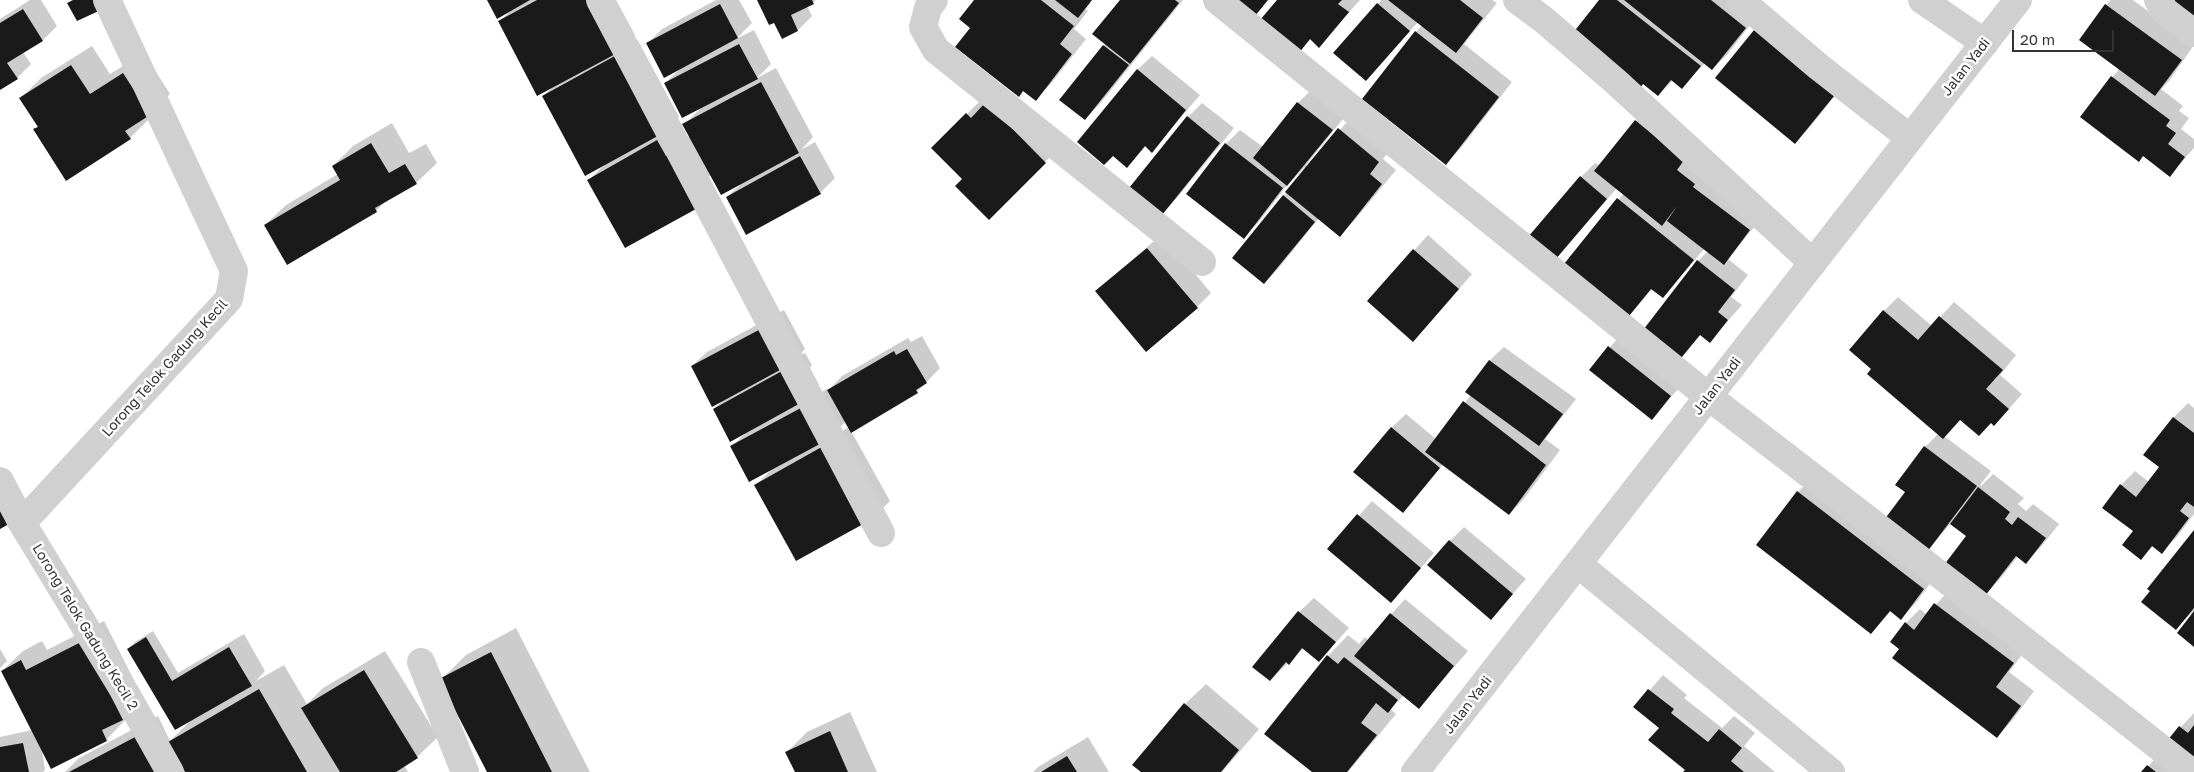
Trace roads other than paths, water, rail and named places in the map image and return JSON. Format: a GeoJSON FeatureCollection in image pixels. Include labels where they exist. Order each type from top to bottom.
{"type":"FeatureCollection","features":[{"type":"Feature","properties":{"kind":"street","name":"Lorong Telok Gadung Kecil"},"geometry":{"type":"LineString","coordinates":[[22,523],[229,299],[234,270],[107,0]]}},
{"type":"Feature","properties":{"kind":"street"},"geometry":{"type":"LineString","coordinates":[[600,0],[881,532]]}},
{"type":"Feature","properties":{"kind":"street"},"geometry":{"type":"LineString","coordinates":[[934,0],[928,8],[923,27],[936,50],[1202,262]]}},
{"type":"Feature","properties":{"kind":"street"},"geometry":{"type":"LineString","coordinates":[[1217,0],[1709,397],[1974,601],[2191,772]]}},
{"type":"Feature","properties":{"kind":"street"},"geometry":{"type":"LineString","coordinates":[[1517,0],[1544,20],[1615,82],[1813,263]]}},
{"type":"Feature","properties":{"kind":"street"},"geometry":{"type":"LineString","coordinates":[[1740,0],[1819,67],[1910,138]]}},
{"type":"Feature","properties":{"kind":"street"},"geometry":{"type":"LineString","coordinates":[[1922,0],[1985,43]]}},
{"type":"Feature","properties":{"kind":"street","name":"Jalan Yadi"},"geometry":{"type":"LineString","coordinates":[[1416,772],[2018,0]]}},
{"type":"Feature","properties":{"kind":"street"},"geometry":{"type":"LineString","coordinates":[[2158,0],[2165,11],[2194,33]]}},
{"type":"Feature","properties":{"kind":"street","name":"Lorong Telok Gadung Kecil 2"},"geometry":{"type":"LineString","coordinates":[[0,481],[22,523],[129,699],[170,772]]}},
{"type":"Feature","properties":{"kind":"street"},"geometry":{"type":"LineString","coordinates":[[1578,564],[1831,772]]}},
{"type":"Feature","properties":{"kind":"street"},"geometry":{"type":"LineString","coordinates":[[421,662],[465,772]]}}]}
